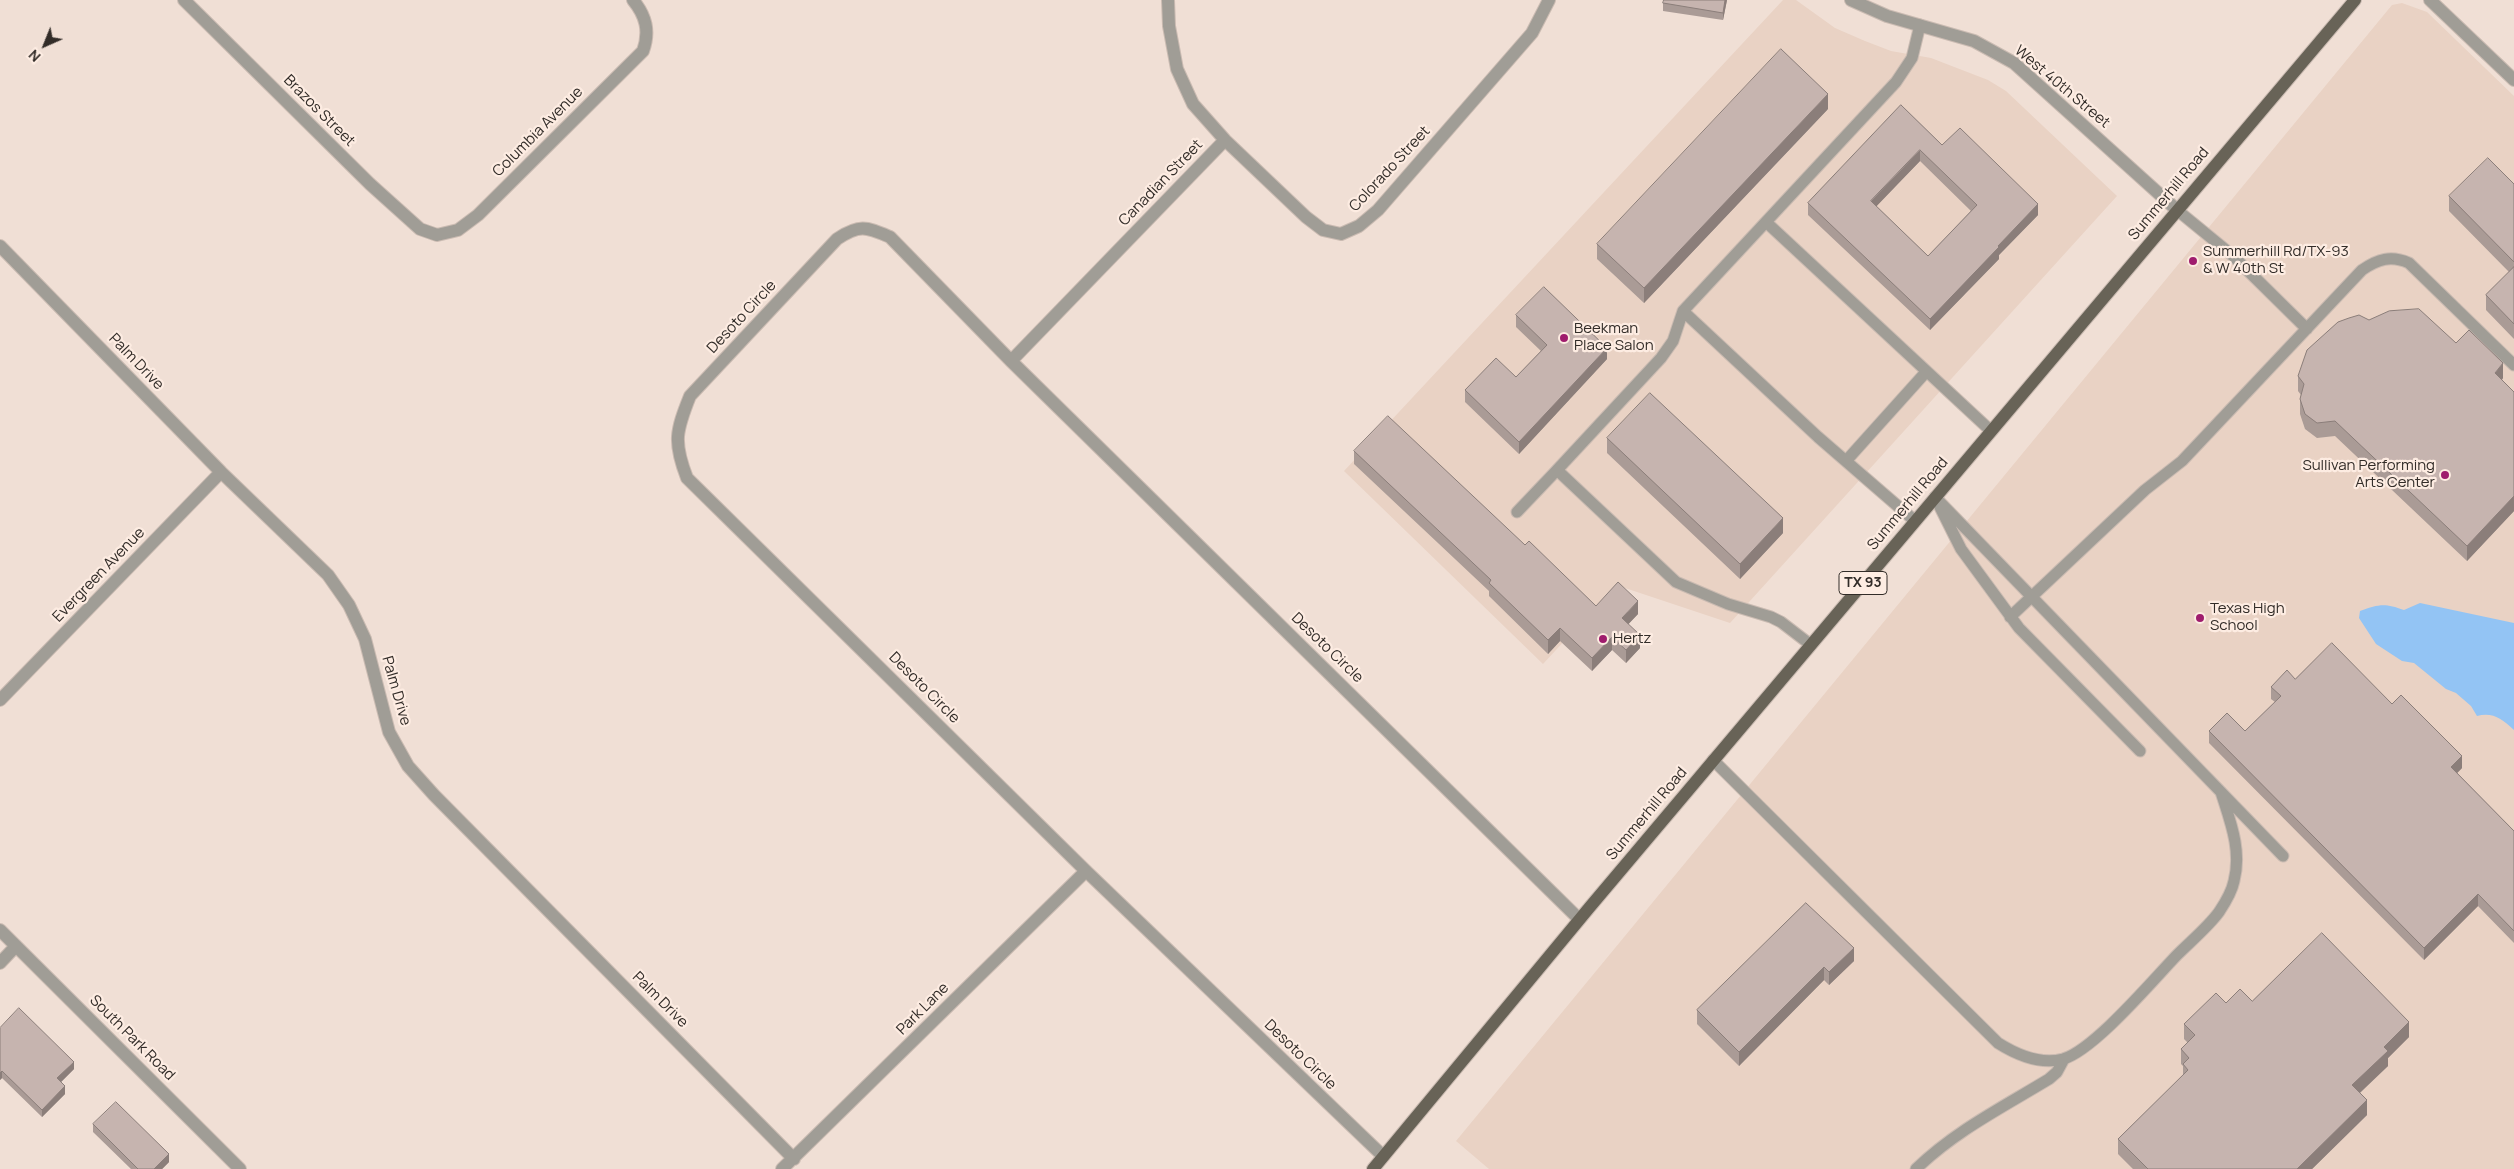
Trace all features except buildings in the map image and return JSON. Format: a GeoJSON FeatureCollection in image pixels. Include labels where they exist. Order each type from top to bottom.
{"type":"FeatureCollection","features":[{"type":"Feature","properties":{"kind":"main road","name":"Summerhill Road"},"geometry":{"type":"LineString","coordinates":[[1373,1169],[1713,760],[2355,0]]}},
{"type":"Feature","properties":{"kind":"street","name":"Brazos Street"},"geometry":{"type":"LineString","coordinates":[[184,0],[370,184],[420,229],[437,235]]}},
{"type":"Feature","properties":{"kind":"street","name":"Columbia Avenue"},"geometry":{"type":"LineString","coordinates":[[437,235],[458,230],[478,215],[643,51],[648,36],[644,17],[633,0]]}},
{"type":"Feature","properties":{"kind":"street","name":"Canadian Street"},"geometry":{"type":"LineString","coordinates":[[1011,361],[1225,140],[1193,104],[1176,69],[1169,26],[1168,0]]}},
{"type":"Feature","properties":{"kind":"street","name":"Colorado Street"},"geometry":{"type":"LineString","coordinates":[[1225,140],[1306,217],[1323,230],[1341,234],[1359,226],[1378,210],[1532,33],[1549,0]]}},
{"type":"Feature","properties":{"kind":"street","name":"West 40th Street"},"geometry":{"type":"LineString","coordinates":[[1851,0],[1887,16],[1974,41],[2014,63],[2176,210]]}},
{"type":"Feature","properties":{"kind":"street"},"geometry":{"type":"LineString","coordinates":[[2430,0],[2514,80]]}},
{"type":"Feature","properties":{"kind":"street","name":"Desoto Circle"},"geometry":{"type":"LineString","coordinates":[[1383,1156],[1086,870],[688,478],[678,454],[678,425],[690,396],[837,239],[851,230],[868,227],[890,237],[1011,361],[1580,919]]}},
{"type":"Feature","properties":{"kind":"street","name":"Palm Drive"},"geometry":{"type":"LineString","coordinates":[[1,249],[221,472],[328,574],[349,605],[364,639],[389,732],[408,766],[440,802],[794,1159]]}},
{"type":"Feature","properties":{"kind":"street","name":"Evergreen Avenue"},"geometry":{"type":"LineString","coordinates":[[0,700],[221,472]]}},
{"type":"Feature","properties":{"kind":"street","name":"Park Lane"},"geometry":{"type":"LineString","coordinates":[[782,1169],[1086,870]]}},
{"type":"Feature","properties":{"kind":"street","name":"South Park Road"},"geometry":{"type":"LineString","coordinates":[[0,930],[240,1169]]}},
{"type":"Feature","properties":{"kind":"street"},"geometry":{"type":"LineString","coordinates":[[0,963],[16,946]]}},
{"type":"Feature","properties":{"kind":"lane"},"geometry":{"type":"LineString","coordinates":[[1517,512],[1661,358],[1673,341],[1682,311],[1896,82],[1912,58],[1920,26]]}},
{"type":"Feature","properties":{"kind":"lane"},"geometry":{"type":"LineString","coordinates":[[2176,210],[2225,249],[2307,329]]}},
{"type":"Feature","properties":{"kind":"lane"},"geometry":{"type":"LineString","coordinates":[[1766,222],[1991,431]]}},
{"type":"Feature","properties":{"kind":"lane"},"geometry":{"type":"LineString","coordinates":[[2010,617],[2146,490],[2182,461],[2362,270],[2374,262],[2388,258],[2399,259],[2409,263],[2514,365]]}},
{"type":"Feature","properties":{"kind":"lane"},"geometry":{"type":"LineString","coordinates":[[1682,311],[1846,461],[1915,521]]}},
{"type":"Feature","properties":{"kind":"lane"},"geometry":{"type":"LineString","coordinates":[[1846,461],[1926,372]]}},
{"type":"Feature","properties":{"kind":"lane"},"geometry":{"type":"LineString","coordinates":[[1557,470],[1676,582],[1728,604],[1771,617],[1781,622],[1811,645]]}},
{"type":"Feature","properties":{"kind":"lane"},"geometry":{"type":"LineString","coordinates":[[1935,497],[2283,856]]}},
{"type":"Feature","properties":{"kind":"lane"},"geometry":{"type":"LineString","coordinates":[[1935,497],[1961,549],[2010,617],[2030,641],[2140,751]]}},
{"type":"Feature","properties":{"kind":"lane"},"geometry":{"type":"LineString","coordinates":[[1713,760],[1998,1043],[2013,1052],[2030,1058],[2050,1061],[2064,1059],[2094,1041],[2219,912],[2234,883],[2237,868],[2236,839],[2221,792]]}},
{"type":"Feature","properties":{"kind":"lane"},"geometry":{"type":"LineString","coordinates":[[1916,1169],[1939,1149],[1981,1119],[2049,1078],[2057,1072],[2064,1059]]}},
{"type":"Feature","properties":{"kind":"shaded area"},"geometry":{"type":"Polygon","coordinates":[[[1783,0],[1796,0],[1835,28],[1865,41],[1891,51],[1931,58],[1988,80],[2006,91],[2117,196],[1730,623],[1616,585],[1543,664],[1344,471],[1783,0]]]}},
{"type":"Feature","properties":{"kind":"shaded area","name":"Texas High School"},"geometry":{"type":"Polygon","coordinates":[[[2402,3],[2427,12],[2514,96],[2514,1169],[1489,1169],[1456,1141],[2392,5],[2402,3]]]}},
{"type":"Feature","properties":{"kind":"water"},"geometry":{"type":"Polygon","coordinates":[[[2420,603],[2514,623],[2514,730],[2497,717],[2488,715],[2477,716],[2471,706],[2456,693],[2446,689],[2414,663],[2402,661],[2376,644],[2359,618],[2360,611],[2372,607],[2387,605],[2404,610],[2420,603]]]}},
{"type":"Feature","properties":{"kind":"place","name":"Summerhill Rd/TX-93 & W 40th St"},"geometry":{"type":"Point","coordinates":[2193,261]}},
{"type":"Feature","properties":{"kind":"place","name":"Beekman Place Salon"},"geometry":{"type":"Point","coordinates":[1564,338]}},
{"type":"Feature","properties":{"kind":"place","name":"Sullivan Performing Arts Center"},"geometry":{"type":"Point","coordinates":[2445,475]}},
{"type":"Feature","properties":{"kind":"place","name":"Texas High School"},"geometry":{"type":"Point","coordinates":[2200,618]}},
{"type":"Feature","properties":{"kind":"place","name":"Hertz"},"geometry":{"type":"Point","coordinates":[1603,639]}}]}
